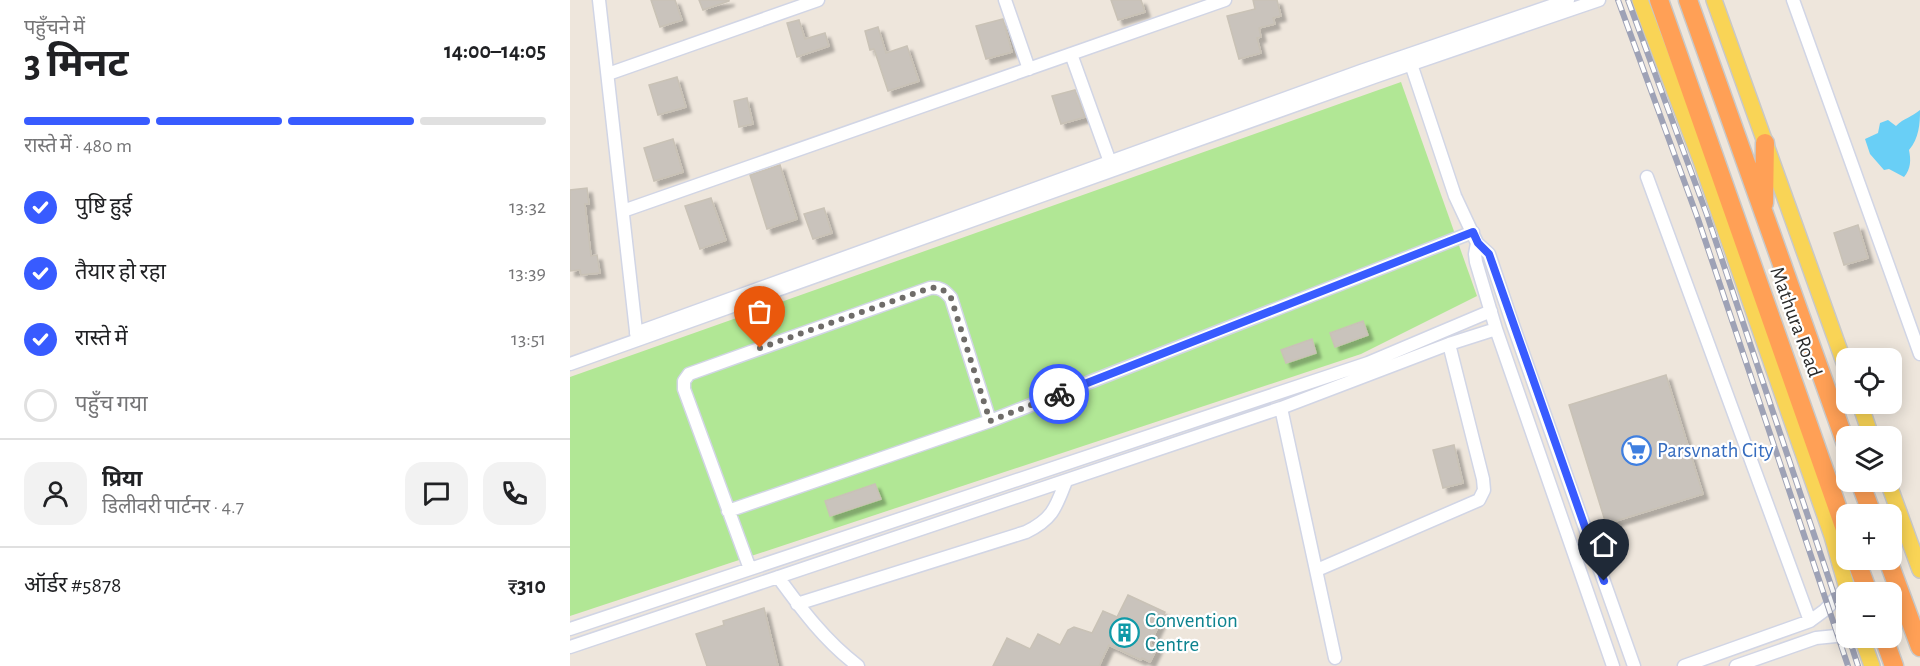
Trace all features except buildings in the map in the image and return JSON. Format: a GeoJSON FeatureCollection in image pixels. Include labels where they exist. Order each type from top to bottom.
{"type":"FeatureCollection","features":[{"type":"Feature","properties":{"kind":"highway","name":"Mathura Road"},"geometry":{"type":"LineString","coordinates":[[1659,0],[1706,154],[1727,196],[1836,504]]}},
{"type":"Feature","properties":{"kind":"highway","name":"Mathura Road"},"geometry":{"type":"LineString","coordinates":[[1688,0],[1840,426]]}},
{"type":"Feature","properties":{"kind":"highway"},"geometry":{"type":"LineString","coordinates":[[1763,214],[1765,143]]}},
{"type":"Feature","properties":{"kind":"highway"},"geometry":{"type":"LineString","coordinates":[[1892,570],[1920,647]]}},
{"type":"Feature","properties":{"kind":"highway"},"geometry":{"type":"LineString","coordinates":[[1888,648],[1894,666]]}},
{"type":"Feature","properties":{"kind":"main road"},"geometry":{"type":"LineString","coordinates":[[1639,0],[1706,154],[1845,582]]}},
{"type":"Feature","properties":{"kind":"main road"},"geometry":{"type":"LineString","coordinates":[[1714,0],[1839,348]]}},
{"type":"Feature","properties":{"kind":"main road"},"geometry":{"type":"LineString","coordinates":[[1892,492],[1920,570]]}},
{"type":"Feature","properties":{"kind":"main road"},"geometry":{"type":"LineString","coordinates":[[1866,648],[1872,666]]}},
{"type":"Feature","properties":{"kind":"street"},"geometry":{"type":"LineString","coordinates":[[599,0],[637,337]]}},
{"type":"Feature","properties":{"kind":"street"},"geometry":{"type":"LineString","coordinates":[[608,74],[818,0]]}},
{"type":"Feature","properties":{"kind":"street"},"geometry":{"type":"LineString","coordinates":[[1005,0],[1029,69]]}},
{"type":"Feature","properties":{"kind":"street"},"geometry":{"type":"LineString","coordinates":[[623,212],[1225,0]]}},
{"type":"Feature","properties":{"kind":"street"},"geometry":{"type":"LineString","coordinates":[[570,356],[637,337],[1411,59],[1568,0]]}},
{"type":"Feature","properties":{"kind":"street"},"geometry":{"type":"LineString","coordinates":[[570,364],[637,337],[1110,162],[1411,59],[1599,0]]}},
{"type":"Feature","properties":{"kind":"street"},"geometry":{"type":"LineString","coordinates":[[1793,0],[1917,337],[1920,354]]}},
{"type":"Feature","properties":{"kind":"street"},"geometry":{"type":"LineString","coordinates":[[1071,54],[1110,162]]}},
{"type":"Feature","properties":{"kind":"street"},"geometry":{"type":"LineString","coordinates":[[1411,59],[1448,179],[1475,237],[1489,254],[1634,666]]}},
{"type":"Feature","properties":{"kind":"street"},"geometry":{"type":"LineString","coordinates":[[1647,177],[1810,621]]}},
{"type":"Feature","properties":{"kind":"street"},"geometry":{"type":"LineString","coordinates":[[1475,237],[1476,262],[1491,311],[1613,666]]}},
{"type":"Feature","properties":{"kind":"street"},"geometry":{"type":"LineString","coordinates":[[728,511],[990,421],[1475,237]]}},
{"type":"Feature","properties":{"kind":"street"},"geometry":{"type":"LineString","coordinates":[[750,569],[684,389],[684,381],[689,374],[938,287],[951,298],[990,421]]}},
{"type":"Feature","properties":{"kind":"street"},"geometry":{"type":"LineString","coordinates":[[570,629],[1368,363],[1491,311]]}},
{"type":"Feature","properties":{"kind":"street"},"geometry":{"type":"LineString","coordinates":[[570,647],[1281,408],[1449,344],[1497,329]]}},
{"type":"Feature","properties":{"kind":"street"},"geometry":{"type":"LineString","coordinates":[[1317,570],[1479,500],[1484,490],[1483,479],[1449,344]]}},
{"type":"Feature","properties":{"kind":"street"},"geometry":{"type":"LineString","coordinates":[[1281,408],[1335,658]]}},
{"type":"Feature","properties":{"kind":"street"},"geometry":{"type":"LineString","coordinates":[[798,604],[1026,532],[1051,515],[1066,481]]}},
{"type":"Feature","properties":{"kind":"street"},"geometry":{"type":"LineString","coordinates":[[778,577],[816,628],[858,666]]}},
{"type":"Feature","properties":{"kind":"street"},"geometry":{"type":"LineString","coordinates":[[1684,666],[1810,621],[1836,600]]}},
{"type":"Feature","properties":{"kind":"street"},"geometry":{"type":"LineString","coordinates":[[1736,666],[1816,638],[1836,636]]}},
{"type":"Feature","properties":{"kind":"green space"},"geometry":{"type":"Polygon","coordinates":[[[1401,82],[1477,296],[1361,354],[570,616],[570,377],[1401,82]]]}},
{"type":"Feature","properties":{"kind":"water"},"geometry":{"type":"Polygon","coordinates":[[[1920,110],[1918,131],[1909,150],[1908,171],[1904,177],[1889,169],[1884,170],[1870,154],[1865,139],[1878,133],[1880,123],[1888,120],[1896,126],[1920,110]]]}},
{"type":"Feature","properties":{"kind":"railway"},"geometry":{"type":"LineString","coordinates":[[1618,0],[1698,219],[1848,666]]}},
{"type":"Feature","properties":{"kind":"railway"},"geometry":{"type":"LineString","coordinates":[[1628,0],[1707,215],[1836,600]]}},
{"type":"Feature","properties":{"kind":"railway"},"geometry":{"type":"LineString","coordinates":[[1852,648],[1858,666]]}},
{"type":"Feature","properties":{"kind":"way so far"},"geometry":{"type":"LineString","coordinates":[[760,348],[938,287],[951,298],[990,421],[1059,394]]}},
{"type":"Feature","properties":{"kind":"place","name":"Parsvnath City"},"geometry":{"type":"Point","coordinates":[1636,450]}},
{"type":"Feature","properties":{"kind":"place","name":"Convention Centre"},"geometry":{"type":"Point","coordinates":[1124,632]}},
{"type":"Feature","properties":{"kind":"route"},"geometry":{"type":"LineString","coordinates":[[1059,394],[1473,232],[1478,243],[1489,254],[1604,581]]}}]}
